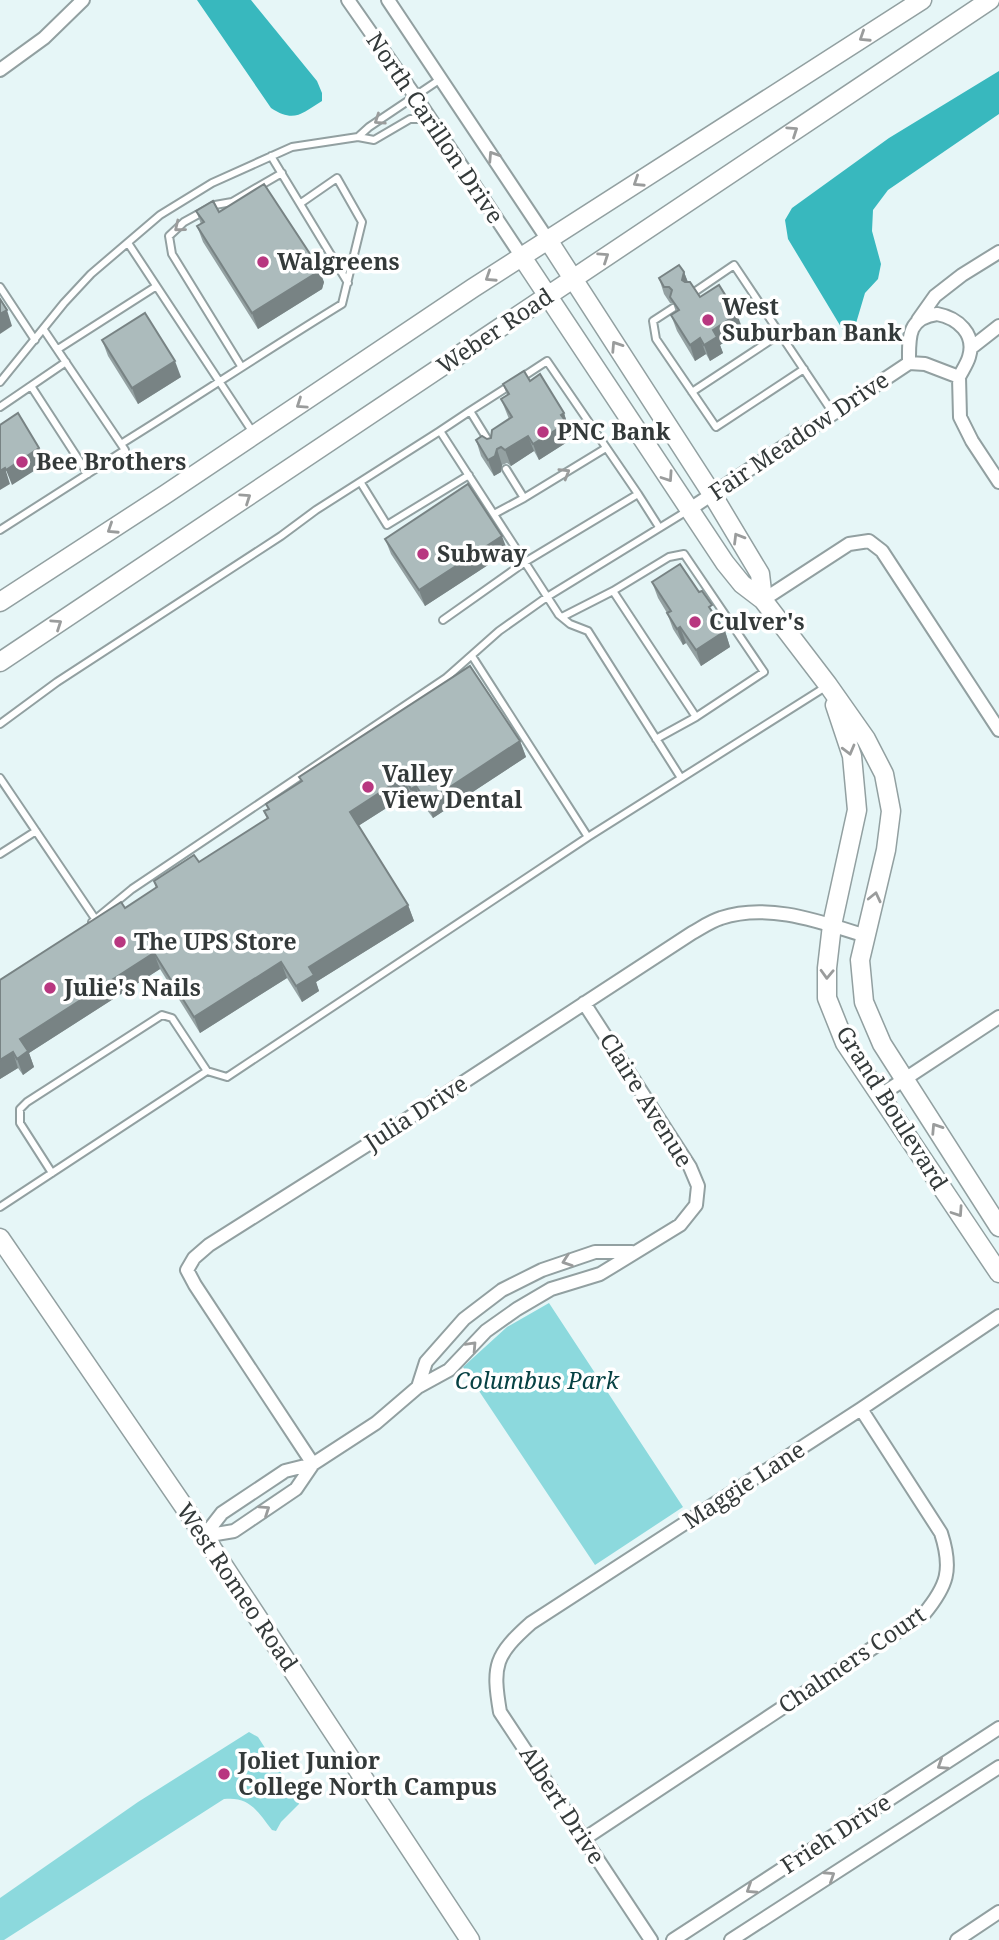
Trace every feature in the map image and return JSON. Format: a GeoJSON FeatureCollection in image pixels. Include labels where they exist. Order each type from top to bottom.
{"type":"FeatureCollection","features":[{"type":"Feature","properties":{"kind":"main road","name":"Weber Road"},"geometry":{"type":"LineString","coordinates":[[0,601],[548,240],[922,0]]}},
{"type":"Feature","properties":{"kind":"main road","name":"Weber Road"},"geometry":{"type":"LineString","coordinates":[[0,662],[990,0]]}},
{"type":"Feature","properties":{"kind":"main road","name":"Grand Boulevard"},"geometry":{"type":"LineString","coordinates":[[548,240],[712,494],[760,574],[763,600]]}},
{"type":"Feature","properties":{"kind":"main road","name":"Grand Boulevard"},"geometry":{"type":"LineString","coordinates":[[522,257],[734,573],[742,584],[763,600],[828,685],[866,739],[884,774],[891,811],[886,850],[860,960],[864,1002],[882,1044],[999,1227]]}},
{"type":"Feature","properties":{"kind":"main road","name":"Grand Boulevard"},"geometry":{"type":"LineString","coordinates":[[828,685],[852,756],[857,810],[832,925],[827,998],[845,1043],[999,1273]]}},
{"type":"Feature","properties":{"kind":"main road","name":"West Romeo Road"},"geometry":{"type":"LineString","coordinates":[[0,1238],[204,1536],[470,1940]]}},
{"type":"Feature","properties":{"kind":"street"},"geometry":{"type":"LineString","coordinates":[[0,70],[44,38],[83,0]]}},
{"type":"Feature","properties":{"kind":"street","name":"North Carillon Drive"},"geometry":{"type":"LineString","coordinates":[[348,0],[522,257]]}},
{"type":"Feature","properties":{"kind":"street","name":"North Carillon Drive"},"geometry":{"type":"LineString","coordinates":[[388,0],[548,240]]}},
{"type":"Feature","properties":{"kind":"street","name":"Fair Meadow Drive"},"geometry":{"type":"LineString","coordinates":[[909,363],[909,340],[918,320],[935,296],[999,252]]}},
{"type":"Feature","properties":{"kind":"street"},"geometry":{"type":"LineString","coordinates":[[918,320],[937,314],[957,321],[969,338],[969,359],[959,377],[960,416],[972,441],[999,482]]}},
{"type":"Feature","properties":{"kind":"street"},"geometry":{"type":"LineString","coordinates":[[971,348],[999,326]]}},
{"type":"Feature","properties":{"kind":"street","name":"Fair Meadow Drive"},"geometry":{"type":"LineString","coordinates":[[690,509],[909,363],[925,364],[959,377]]}},
{"type":"Feature","properties":{"kind":"street"},"geometry":{"type":"LineString","coordinates":[[763,600],[849,544],[869,541],[882,551],[999,730]]}},
{"type":"Feature","properties":{"kind":"street","name":"Julia Drive"},"geometry":{"type":"LineString","coordinates":[[313,1464],[195,1285],[187,1270],[194,1258],[209,1245],[692,933],[720,918],[756,911],[832,925],[866,936]]}},
{"type":"Feature","properties":{"kind":"street","name":"Claire Avenue"},"geometry":{"type":"LineString","coordinates":[[204,1536],[222,1513],[285,1471],[313,1464],[376,1423],[418,1387],[449,1370],[486,1331],[517,1308],[551,1289],[600,1274],[680,1225],[696,1205],[698,1186],[690,1167],[584,1003]]}},
{"type":"Feature","properties":{"kind":"street"},"geometry":{"type":"LineString","coordinates":[[879,1096],[999,1017]]}},
{"type":"Feature","properties":{"kind":"street","name":"Claire Avenue"},"geometry":{"type":"LineString","coordinates":[[418,1387],[426,1362],[464,1320],[502,1290],[542,1270],[595,1252],[633,1252]]}},
{"type":"Feature","properties":{"kind":"street","name":"Maggie Lane"},"geometry":{"type":"LineString","coordinates":[[497,1662],[508,1643],[531,1623],[999,1316]]}},
{"type":"Feature","properties":{"kind":"street","name":"Chalmers Court"},"geometry":{"type":"LineString","coordinates":[[584,1839],[924,1614],[941,1594],[948,1555],[941,1533],[861,1409]]}},
{"type":"Feature","properties":{"kind":"street","name":"Claire Avenue"},"geometry":{"type":"LineString","coordinates":[[204,1536],[234,1531],[296,1489],[313,1464]]}},
{"type":"Feature","properties":{"kind":"street","name":"Albert Drive"},"geometry":{"type":"LineString","coordinates":[[497,1662],[496,1688],[500,1712],[651,1940]]}},
{"type":"Feature","properties":{"kind":"street","name":"Frieh Drive"},"geometry":{"type":"LineString","coordinates":[[673,1940],[999,1728]]}},
{"type":"Feature","properties":{"kind":"street","name":"Frieh Drive"},"geometry":{"type":"LineString","coordinates":[[732,1940],[999,1767]]}},
{"type":"Feature","properties":{"kind":"street"},"geometry":{"type":"LineString","coordinates":[[957,1940],[999,1912]]}},
{"type":"Feature","properties":{"kind":"lane"},"geometry":{"type":"LineString","coordinates":[[358,137],[442,78]]}},
{"type":"Feature","properties":{"kind":"lane"},"geometry":{"type":"LineString","coordinates":[[0,382],[91,274],[160,215],[212,183],[292,147],[358,137],[374,140],[410,120],[430,119]]}},
{"type":"Feature","properties":{"kind":"lane"},"geometry":{"type":"LineString","coordinates":[[271,156],[348,283]]}},
{"type":"Feature","properties":{"kind":"lane"},"geometry":{"type":"LineString","coordinates":[[240,366],[172,254],[169,236],[184,222],[215,205],[232,202],[282,173]]}},
{"type":"Feature","properties":{"kind":"lane"},"geometry":{"type":"LineString","coordinates":[[121,444],[221,382],[240,366],[342,304],[362,222],[337,177],[301,203]]}},
{"type":"Feature","properties":{"kind":"lane"},"geometry":{"type":"LineString","coordinates":[[128,243],[254,435]]}},
{"type":"Feature","properties":{"kind":"lane"},"geometry":{"type":"LineString","coordinates":[[693,293],[734,265],[833,413]]}},
{"type":"Feature","properties":{"kind":"lane"},"geometry":{"type":"LineString","coordinates":[[0,287],[35,340]]}},
{"type":"Feature","properties":{"kind":"lane"},"geometry":{"type":"LineString","coordinates":[[58,349],[155,287]]}},
{"type":"Feature","properties":{"kind":"lane"},"geometry":{"type":"LineString","coordinates":[[673,308],[653,321],[656,339],[716,427],[804,369]]}},
{"type":"Feature","properties":{"kind":"lane"},"geometry":{"type":"LineString","coordinates":[[0,530],[125,450],[44,330]]}},
{"type":"Feature","properties":{"kind":"lane"},"geometry":{"type":"LineString","coordinates":[[692,392],[780,334]]}},
{"type":"Feature","properties":{"kind":"lane"},"geometry":{"type":"LineString","coordinates":[[0,724],[66,676],[547,360],[659,527]]}},
{"type":"Feature","properties":{"kind":"lane"},"geometry":{"type":"LineString","coordinates":[[0,407],[66,362]]}},
{"type":"Feature","properties":{"kind":"lane"},"geometry":{"type":"LineString","coordinates":[[31,386],[88,474]]}},
{"type":"Feature","properties":{"kind":"lane"},"geometry":{"type":"LineString","coordinates":[[470,411],[493,449]]}},
{"type":"Feature","properties":{"kind":"lane"},"geometry":{"type":"LineString","coordinates":[[440,431],[547,597],[562,617],[587,631],[681,778]]}},
{"type":"Feature","properties":{"kind":"lane"},"geometry":{"type":"LineString","coordinates":[[494,514],[606,448]]}},
{"type":"Feature","properties":{"kind":"lane"},"geometry":{"type":"LineString","coordinates":[[506,469],[524,498]]}},
{"type":"Feature","properties":{"kind":"lane"},"geometry":{"type":"LineString","coordinates":[[361,483],[387,525],[468,475]]}},
{"type":"Feature","properties":{"kind":"lane"},"geometry":{"type":"LineString","coordinates":[[443,620],[525,562],[638,494]]}},
{"type":"Feature","properties":{"kind":"lane"},"geometry":{"type":"LineString","coordinates":[[87,926],[132,889],[446,678],[499,631],[547,597],[690,509]]}},
{"type":"Feature","properties":{"kind":"lane"},"geometry":{"type":"LineString","coordinates":[[562,617],[613,591],[669,557],[684,554],[764,672],[696,717],[656,739]]}},
{"type":"Feature","properties":{"kind":"lane"},"geometry":{"type":"LineString","coordinates":[[613,591],[696,717]]}},
{"type":"Feature","properties":{"kind":"lane"},"geometry":{"type":"LineString","coordinates":[[472,656],[588,837]]}},
{"type":"Feature","properties":{"kind":"lane"},"geometry":{"type":"LineString","coordinates":[[52,1172],[20,1124],[20,1109],[162,1014],[172,1018],[207,1071],[227,1077],[588,837],[828,685]]}},
{"type":"Feature","properties":{"kind":"lane"},"geometry":{"type":"LineString","coordinates":[[0,778],[96,920]]}},
{"type":"Feature","properties":{"kind":"lane"},"geometry":{"type":"LineString","coordinates":[[0,854],[36,831]]}},
{"type":"Feature","properties":{"kind":"lane"},"geometry":{"type":"LineString","coordinates":[[0,1207],[207,1071]]}},
{"type":"Feature","properties":{"kind":"green space","name":"Columbus Park"},"geometry":{"type":"Polygon","coordinates":[[[549,1303],[683,1507],[595,1565],[463,1367],[507,1327],[549,1303]]]}},
{"type":"Feature","properties":{"kind":"green space"},"geometry":{"type":"Polygon","coordinates":[[[249,1732],[258,1737],[299,1801],[276,1831],[247,1803],[224,1799],[4,1940],[0,1940],[0,1898],[138,1802],[249,1732]]]}},
{"type":"Feature","properties":{"kind":"shaded area"},"geometry":{"type":"Polygon","coordinates":[[[197,0],[251,0],[317,81],[322,101],[303,113],[292,116],[271,108],[197,0]]]}},
{"type":"Feature","properties":{"kind":"shaded area"},"geometry":{"type":"Polygon","coordinates":[[[999,71],[999,114],[888,190],[873,210],[872,231],[881,264],[878,279],[865,293],[854,330],[844,332],[788,239],[785,220],[792,208],[889,138],[999,71]]]}},
{"type":"Feature","properties":{"kind":"building","name":"Walgreens"},"geometry":{"type":"Polygon","coordinates":[[[264,184],[318,266],[316,273],[252,313],[197,226],[204,222],[196,211],[213,201],[219,212],[264,184]]]}},
{"type":"Feature","properties":{"kind":"building","name":"West Suburban Bank"},"geometry":{"type":"Polygon","coordinates":[[[679,265],[684,272],[682,280],[690,282],[700,297],[719,285],[737,314],[713,330],[717,337],[704,345],[700,338],[690,345],[671,315],[679,310],[670,297],[672,290],[664,287],[659,278],[679,265]]]}},
{"type":"Feature","properties":{"kind":"building"},"geometry":{"type":"Polygon","coordinates":[[[0,299],[7,310],[0,314],[0,299]]]}},
{"type":"Feature","properties":{"kind":"building"},"geometry":{"type":"Polygon","coordinates":[[[145,313],[175,361],[132,388],[102,340],[145,313]]]}},
{"type":"Feature","properties":{"kind":"building"},"geometry":{"type":"Polygon","coordinates":[[[524,371],[530,381],[540,374],[564,413],[561,415],[567,423],[533,444],[528,436],[505,450],[501,447],[497,449],[495,456],[488,460],[476,440],[482,436],[491,438],[492,430],[512,417],[501,399],[509,394],[503,384],[524,371]]]}},
{"type":"Feature","properties":{"kind":"building"},"geometry":{"type":"Polygon","coordinates":[[[18,413],[39,448],[6,470],[5,468],[0,471],[0,425],[18,413]]]}},
{"type":"Feature","properties":{"kind":"building"},"geometry":{"type":"Polygon","coordinates":[[[468,484],[502,536],[419,590],[385,539],[468,484]]]}},
{"type":"Feature","properties":{"kind":"building","name":"Culver's"},"geometry":{"type":"Polygon","coordinates":[[[680,564],[699,592],[702,591],[712,605],[709,607],[725,631],[696,650],[680,627],[677,629],[667,613],[671,611],[652,582],[680,564]]]}},
{"type":"Feature","properties":{"kind":"building"},"geometry":{"type":"Polygon","coordinates":[[[470,666],[520,741],[427,802],[416,786],[411,789],[404,777],[350,812],[408,905],[309,967],[314,975],[296,986],[281,962],[194,1017],[154,953],[20,1039],[28,1051],[17,1059],[13,1052],[0,1060],[0,980],[121,902],[125,908],[157,887],[154,881],[194,855],[199,862],[268,818],[264,811],[269,809],[266,804],[302,781],[299,777],[470,666]]]}},
{"type":"Feature","properties":{"kind":"place","name":"Walgreens"},"geometry":{"type":"Point","coordinates":[263,262]}},
{"type":"Feature","properties":{"kind":"place","name":"West Suburban Bank"},"geometry":{"type":"Point","coordinates":[708,320]}},
{"type":"Feature","properties":{"kind":"place","name":"PNC Bank"},"geometry":{"type":"Point","coordinates":[543,432]}},
{"type":"Feature","properties":{"kind":"place","name":"Bee Brothers"},"geometry":{"type":"Point","coordinates":[22,462]}},
{"type":"Feature","properties":{"kind":"place","name":"Subway"},"geometry":{"type":"Point","coordinates":[423,554]}},
{"type":"Feature","properties":{"kind":"place","name":"Culver's"},"geometry":{"type":"Point","coordinates":[695,622]}},
{"type":"Feature","properties":{"kind":"place","name":"Valley View Dental"},"geometry":{"type":"Point","coordinates":[368,787]}},
{"type":"Feature","properties":{"kind":"place","name":"The UPS Store"},"geometry":{"type":"Point","coordinates":[120,942]}},
{"type":"Feature","properties":{"kind":"place","name":"Julie's Nails"},"geometry":{"type":"Point","coordinates":[50,988]}},
{"type":"Feature","properties":{"kind":"place","name":"Joliet Junior College North Campus"},"geometry":{"type":"Point","coordinates":[224,1774]}}]}
